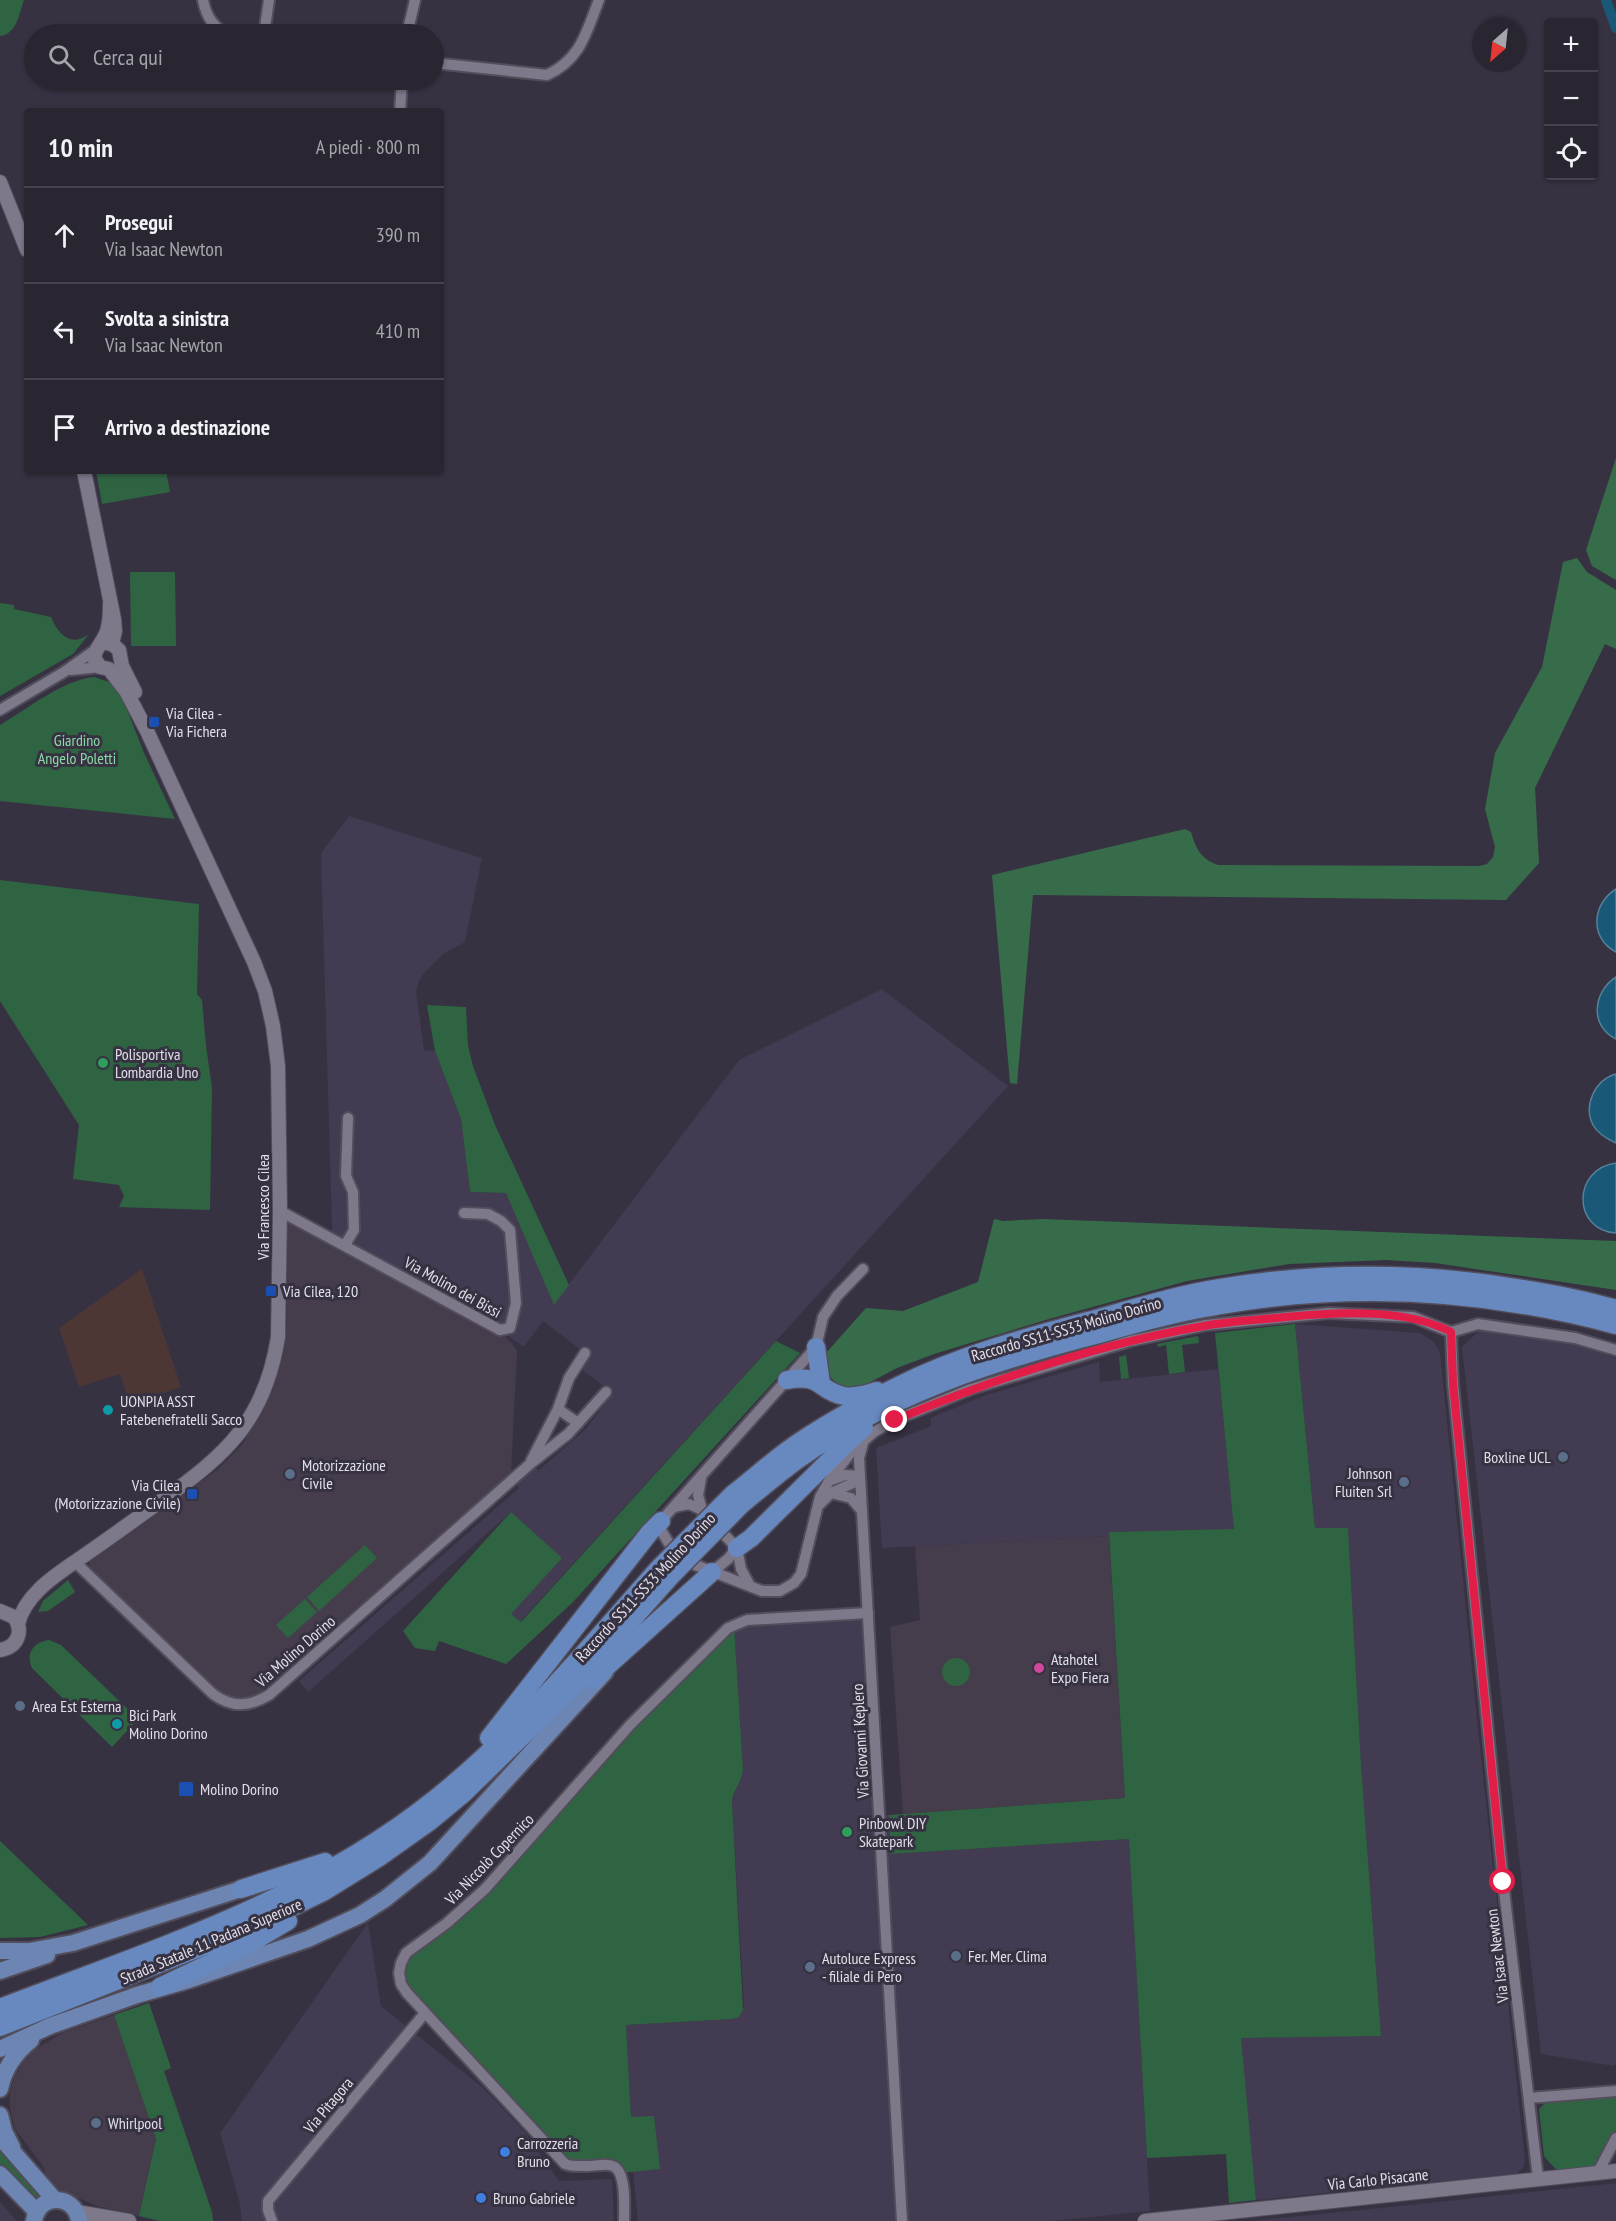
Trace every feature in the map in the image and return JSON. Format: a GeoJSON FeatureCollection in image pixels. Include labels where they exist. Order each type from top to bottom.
{"type":"FeatureCollection","features":[{"type":"Feature","properties":{"kind":"highway","name":"Raccordo SS11-SS33 Molino Dorino"},"geometry":{"type":"LineString","coordinates":[[399,1826],[447,1789],[510,1731],[788,1450],[831,1423],[899,1386],[978,1353],[1027,1337],[1192,1294],[1278,1281],[1391,1276],[1446,1278],[1547,1293],[1616,1309]]}},
{"type":"Feature","properties":{"kind":"highway","name":"Raccordo SS11-SS33 Molino Dorino"},"geometry":{"type":"LineString","coordinates":[[738,1499],[841,1432],[885,1407],[936,1384],[1032,1351],[1134,1324],[1215,1306],[1287,1296],[1360,1292],[1473,1297],[1548,1309],[1616,1325]]}},
{"type":"Feature","properties":{"kind":"highway"},"geometry":{"type":"LineString","coordinates":[[816,1347],[821,1384]]}},
{"type":"Feature","properties":{"kind":"highway"},"geometry":{"type":"LineString","coordinates":[[787,1380],[807,1378],[842,1396],[854,1397],[899,1386]]}},
{"type":"Feature","properties":{"kind":"highway"},"geometry":{"type":"LineString","coordinates":[[737,1548],[866,1426],[936,1384]]}},
{"type":"Feature","properties":{"kind":"highway"},"geometry":{"type":"LineString","coordinates":[[421,1810],[442,1784],[483,1745],[661,1521]]}},
{"type":"Feature","properties":{"kind":"highway"},"geometry":{"type":"LineString","coordinates":[[464,1793],[504,1765],[570,1700],[712,1572]]}},
{"type":"Feature","properties":{"kind":"highway","name":"Raccordo SS11-SS33 Molino Dorino"},"geometry":{"type":"LineString","coordinates":[[440,1813],[464,1793],[569,1691],[665,1573]]}},
{"type":"Feature","properties":{"kind":"highway"},"geometry":{"type":"LineString","coordinates":[[160,1987],[250,1943],[379,1866],[410,1845],[440,1813]]}},
{"type":"Feature","properties":{"kind":"highway","name":"Strada Statale 11 Padana Superiore"},"geometry":{"type":"LineString","coordinates":[[0,2027],[250,1928],[304,1902],[381,1856],[440,1813]]}},
{"type":"Feature","properties":{"kind":"highway"},"geometry":{"type":"LineString","coordinates":[[241,1889],[319,1864],[374,1834],[399,1826]]}},
{"type":"Feature","properties":{"kind":"highway","name":"Strada Statale 11 Padana Superiore"},"geometry":{"type":"LineString","coordinates":[[0,2008],[265,1903],[343,1862],[399,1826]]}},
{"type":"Feature","properties":{"kind":"main road"},"geometry":{"type":"LineString","coordinates":[[0,2049],[50,2026],[160,1987],[189,1980],[308,1939],[345,1923],[385,1899],[419,1873],[442,1851],[625,1651]]}},
{"type":"Feature","properties":{"kind":"main road"},"geometry":{"type":"LineString","coordinates":[[0,1951],[23,1951],[60,1946],[241,1889]]}},
{"type":"Feature","properties":{"kind":"main road"},"geometry":{"type":"LineString","coordinates":[[0,1971],[44,1956],[60,1946]]}},
{"type":"Feature","properties":{"kind":"main road"},"geometry":{"type":"LineString","coordinates":[[0,2089],[4,2074],[15,2055],[50,2026]]}},
{"type":"Feature","properties":{"kind":"main road"},"geometry":{"type":"LineString","coordinates":[[0,2115],[4,2131],[14,2151]]}},
{"type":"Feature","properties":{"kind":"main road"},"geometry":{"type":"LineString","coordinates":[[0,2137],[54,2199],[68,2202],[78,2216]]}},
{"type":"Feature","properties":{"kind":"main road"},"geometry":{"type":"LineString","coordinates":[[0,2174],[35,2216],[44,2204],[54,2199]]}},
{"type":"Feature","properties":{"kind":"street"},"geometry":{"type":"LineString","coordinates":[[203,0],[213,24]]}},
{"type":"Feature","properties":{"kind":"street"},"geometry":{"type":"LineString","coordinates":[[265,24],[268,0]]}},
{"type":"Feature","properties":{"kind":"street"},"geometry":{"type":"LineString","coordinates":[[409,24],[415,0]]}},
{"type":"Feature","properties":{"kind":"street"},"geometry":{"type":"LineString","coordinates":[[444,64],[547,75],[563,67],[581,46],[599,0]]}},
{"type":"Feature","properties":{"kind":"street"},"geometry":{"type":"LineString","coordinates":[[400,108],[401,90]]}},
{"type":"Feature","properties":{"kind":"street"},"geometry":{"type":"LineString","coordinates":[[0,182],[24,242]]}},
{"type":"Feature","properties":{"kind":"street","name":"Via Francesco Cilea"},"geometry":{"type":"LineString","coordinates":[[0,1650],[16,1642],[21,1614],[30,1600],[51,1580],[210,1465],[229,1446],[249,1420],[267,1383],[278,1336],[280,1210],[278,1066],[273,1026],[264,991],[240,930],[147,731],[120,681],[94,658],[115,631],[85,474]]}},
{"type":"Feature","properties":{"kind":"street"},"geometry":{"type":"LineString","coordinates":[[0,710],[103,646]]}},
{"type":"Feature","properties":{"kind":"street","name":"Via Francesco Cilea"},"geometry":{"type":"LineString","coordinates":[[103,646],[119,650],[120,659],[137,698],[147,731]]}},
{"type":"Feature","properties":{"kind":"street"},"geometry":{"type":"LineString","coordinates":[[64,672],[117,665],[120,659]]}},
{"type":"Feature","properties":{"kind":"street"},"geometry":{"type":"LineString","coordinates":[[345,1245],[354,1230],[354,1192],[346,1176],[348,1118]]}},
{"type":"Feature","properties":{"kind":"street","name":"Via Molino dei Bissi"},"geometry":{"type":"LineString","coordinates":[[280,1210],[500,1330],[510,1328],[516,1303],[510,1230],[501,1221],[488,1214],[464,1213]]}},
{"type":"Feature","properties":{"kind":"street"},"geometry":{"type":"LineString","coordinates":[[863,1269],[837,1296],[823,1317],[816,1347],[661,1521],[661,1530],[668,1542],[693,1564],[750,1584],[762,1591],[774,1592],[785,1589],[798,1579],[804,1568],[820,1497],[852,1451],[867,1438],[895,1420],[971,1389],[1122,1344],[1206,1325],[1329,1313],[1413,1317],[1451,1332],[1478,1324],[1575,1338],[1616,1350]]}},
{"type":"Feature","properties":{"kind":"street","name":"Via Isaac Newton"},"geometry":{"type":"LineString","coordinates":[[1451,1332],[1453,1384],[1504,1890],[1538,2178]]}},
{"type":"Feature","properties":{"kind":"street"},"geometry":{"type":"LineString","coordinates":[[530,1464],[558,1409],[569,1378],[585,1353]]}},
{"type":"Feature","properties":{"kind":"street"},"geometry":{"type":"LineString","coordinates":[[530,1464],[568,1434],[606,1392]]}},
{"type":"Feature","properties":{"kind":"street"},"geometry":{"type":"LineString","coordinates":[[558,1409],[578,1423]]}},
{"type":"Feature","properties":{"kind":"street","name":"Via Giovanni Keplero"},"geometry":{"type":"LineString","coordinates":[[867,1438],[859,1453],[860,1478],[902,2221]]}},
{"type":"Feature","properties":{"kind":"street","name":"Via Molino Dorino"},"geometry":{"type":"LineString","coordinates":[[75,1562],[213,1694],[226,1702],[246,1705],[269,1695],[530,1464]]}},
{"type":"Feature","properties":{"kind":"street"},"geometry":{"type":"LineString","coordinates":[[829,1481],[845,1475],[860,1478]]}},
{"type":"Feature","properties":{"kind":"street"},"geometry":{"type":"LineString","coordinates":[[702,1477],[698,1494],[702,1510]]}},
{"type":"Feature","properties":{"kind":"street"},"geometry":{"type":"LineString","coordinates":[[819,1505],[831,1493],[860,1478]]}},
{"type":"Feature","properties":{"kind":"street"},"geometry":{"type":"LineString","coordinates":[[831,1493],[851,1498],[862,1511]]}},
{"type":"Feature","properties":{"kind":"street"},"geometry":{"type":"LineString","coordinates":[[673,1507],[689,1504],[702,1510],[737,1548],[741,1569],[750,1584]]}},
{"type":"Feature","properties":{"kind":"street"},"geometry":{"type":"LineString","coordinates":[[712,1572],[737,1548]]}},
{"type":"Feature","properties":{"kind":"street","name":"Via Francesco Cilea"},"geometry":{"type":"LineString","coordinates":[[2,1611],[30,1600]]}},
{"type":"Feature","properties":{"kind":"street"},"geometry":{"type":"LineString","coordinates":[[2,1611],[14,1617],[18,1624]]}},
{"type":"Feature","properties":{"kind":"street","name":"Via Niccolò Copernico"},"geometry":{"type":"LineString","coordinates":[[624,2221],[623,2183],[620,2173],[614,2167],[606,2165],[573,2166],[565,2164],[407,1994],[401,1984],[400,1968],[406,1953],[447,1923],[485,1888],[630,1725],[717,1637],[734,1625],[747,1620],[868,1613]]}},
{"type":"Feature","properties":{"kind":"street","name":"Via Pitagora"},"geometry":{"type":"LineString","coordinates":[[272,2221],[268,2201],[424,2013]]}},
{"type":"Feature","properties":{"kind":"street"},"geometry":{"type":"LineString","coordinates":[[1529,2098],[1616,2091]]}},
{"type":"Feature","properties":{"kind":"street"},"geometry":{"type":"LineString","coordinates":[[1598,2172],[1616,2139]]}},
{"type":"Feature","properties":{"kind":"street","name":"Via Carlo Pisacane"},"geometry":{"type":"LineString","coordinates":[[1144,2221],[1616,2171]]}},
{"type":"Feature","properties":{"kind":"street"},"geometry":{"type":"LineString","coordinates":[[78,2216],[129,2221]]}},
{"type":"Feature","properties":{"kind":"shaded area"},"geometry":{"type":"Polygon","coordinates":[[[349,816],[482,858],[465,942],[444,953],[423,974],[418,983],[416,991],[424,1050],[435,1051],[461,1119],[470,1192],[506,1193],[554,1304],[739,1060],[882,989],[1008,1086],[520,1622],[511,1614],[511,1512],[308,1692],[299,1681],[519,1488],[517,1484],[535,1468],[539,1470],[586,1429],[613,1393],[581,1369],[590,1357],[543,1321],[524,1347],[500,1330],[329,1236],[332,1229],[321,853],[349,816]]]}},
{"type":"Feature","properties":{"kind":"shaded area"},"geometry":{"type":"Polygon","coordinates":[[[287,1215],[501,1331],[517,1350],[511,1474],[269,1689],[255,1699],[229,1700],[215,1691],[91,1569],[89,1562],[217,1470],[241,1446],[261,1414],[273,1389],[282,1358],[287,1320],[287,1215]]]}},
{"type":"Feature","properties":{"kind":"shaded area"},"geometry":{"type":"Polygon","coordinates":[[[142,1269],[181,1387],[130,1404],[120,1374],[79,1387],[59,1328],[142,1269]]]}},
{"type":"Feature","properties":{"kind":"shaded area"},"geometry":{"type":"Polygon","coordinates":[[[1295,1324],[1420,1333],[1434,1342],[1440,1353],[1525,2159],[1523,2168],[1516,2174],[1256,2200],[1240,2038],[1381,2035],[1361,1764],[1348,1529],[1315,1528],[1295,1324]]]}},
{"type":"Feature","properties":{"kind":"shaded area"},"geometry":{"type":"Polygon","coordinates":[[[1481,1329],[1575,1345],[1616,1358],[1616,2062],[1614,2066],[1541,2054],[1462,1347],[1481,1329]]]}},
{"type":"Feature","properties":{"kind":"shaded area"},"geometry":{"type":"Polygon","coordinates":[[[1099,1362],[1100,1382],[1218,1369],[1235,1530],[1109,1532],[1109,1536],[882,1548],[876,1448],[931,1426],[931,1418],[983,1396],[1099,1362]]]}},
{"type":"Feature","properties":{"kind":"shaded area"},"geometry":{"type":"Polygon","coordinates":[[[1109,1536],[1125,1798],[903,1814],[890,1627],[920,1620],[915,1546],[1109,1536]]]}},
{"type":"Feature","properties":{"kind":"shaded area"},"geometry":{"type":"Polygon","coordinates":[[[868,1613],[880,1816],[889,1815],[890,1854],[1129,1839],[1150,2211],[1052,2221],[638,2221],[633,2171],[659,2169],[631,2118],[626,2025],[732,2019],[744,2007],[732,1801],[743,1769],[734,1625],[868,1613]]]}},
{"type":"Feature","properties":{"kind":"shaded area"},"geometry":{"type":"Polygon","coordinates":[[[368,1923],[381,2006],[483,2088],[525,2132],[559,2181],[612,2179],[614,2221],[242,2221],[240,2204],[220,2133],[368,1923]]]}},
{"type":"Feature","properties":{"kind":"shaded area"},"geometry":{"type":"Polygon","coordinates":[[[114,2015],[156,2139],[139,2216],[97,2206],[55,2188],[43,2166],[15,2129],[10,2108],[10,2092],[15,2076],[23,2062],[34,2050],[64,2032],[114,2015]]]}},
{"type":"Feature","properties":{"kind":"shaded area"},"geometry":{"type":"Polygon","coordinates":[[[1616,2183],[1616,2221],[1251,2221],[1381,2208],[1616,2183]]]}},
{"type":"Feature","properties":{"kind":"shaded area"},"geometry":{"type":"Polygon","coordinates":[[[0,2202],[17,2221],[0,2221],[0,2202]]]}},
{"type":"Feature","properties":{"kind":"green space"},"geometry":{"type":"Polygon","coordinates":[[[0,0],[24,0],[14,27],[10,32],[0,36],[0,0]]]}},
{"type":"Feature","properties":{"kind":"green space"},"geometry":{"type":"Polygon","coordinates":[[[1616,458],[1616,580],[1592,566],[1586,550],[1616,458]]]}},
{"type":"Feature","properties":{"kind":"green space"},"geometry":{"type":"Polygon","coordinates":[[[97,474],[167,474],[170,492],[102,504],[97,474]]]}},
{"type":"Feature","properties":{"kind":"green space"},"geometry":{"type":"Polygon","coordinates":[[[1577,558],[1587,572],[1616,590],[1616,649],[1605,644],[1535,788],[1539,863],[1506,900],[1033,895],[1017,1084],[1010,1083],[992,875],[1185,829],[1191,832],[1203,856],[1218,865],[1479,866],[1487,864],[1493,857],[1495,847],[1485,809],[1495,753],[1542,667],[1563,562],[1577,558]]]}},
{"type":"Feature","properties":{"kind":"green space"},"geometry":{"type":"Polygon","coordinates":[[[130,572],[175,572],[176,646],[131,646],[130,572]]]}},
{"type":"Feature","properties":{"kind":"green space"},"geometry":{"type":"Polygon","coordinates":[[[0,603],[14,605],[14,609],[51,617],[61,634],[71,639],[76,640],[89,634],[73,654],[0,696],[0,603]]]}},
{"type":"Feature","properties":{"kind":"green space","name":"Giardino Angelo Poletti"},"geometry":{"type":"Polygon","coordinates":[[[94,677],[109,682],[121,694],[144,753],[175,819],[0,801],[0,725],[58,689],[82,679],[94,677]]]}},
{"type":"Feature","properties":{"kind":"green space","name":"Polisportiva Lombardia Uno"},"geometry":{"type":"Polygon","coordinates":[[[0,880],[199,904],[197,994],[202,1000],[212,1088],[210,1210],[119,1207],[124,1196],[119,1185],[73,1179],[79,1125],[0,1001],[0,880]]]}},
{"type":"Feature","properties":{"kind":"green space"},"geometry":{"type":"Polygon","coordinates":[[[427,1005],[466,1007],[468,1046],[473,1066],[495,1125],[569,1285],[554,1305],[506,1193],[470,1192],[461,1119],[435,1051],[427,1005]]]}},
{"type":"Feature","properties":{"kind":"green space"},"geometry":{"type":"Polygon","coordinates":[[[994,1219],[1616,1241],[1616,1290],[1435,1263],[1386,1260],[1289,1264],[1187,1281],[1049,1319],[934,1354],[897,1368],[861,1387],[839,1385],[831,1378],[826,1353],[866,1308],[903,1311],[978,1282],[994,1219]]]}},
{"type":"Feature","properties":{"kind":"green space"},"geometry":{"type":"Polygon","coordinates":[[[1295,1324],[1315,1528],[1348,1528],[1361,1764],[1381,2036],[1241,2038],[1256,2200],[1229,2203],[1226,2154],[1147,2158],[1129,1839],[890,1854],[889,1815],[1125,1798],[1109,1532],[1234,1529],[1215,1333],[1295,1324]]]}},
{"type":"Feature","properties":{"kind":"green space"},"geometry":{"type":"Polygon","coordinates":[[[1198,1336],[1199,1343],[1182,1345],[1185,1372],[1169,1374],[1166,1345],[1158,1347],[1157,1344],[1198,1336]]]}},
{"type":"Feature","properties":{"kind":"green space"},"geometry":{"type":"Polygon","coordinates":[[[776,1341],[800,1353],[573,1602],[506,1664],[439,1641],[435,1651],[415,1648],[403,1631],[511,1512],[562,1558],[511,1614],[521,1622],[776,1341]]]}},
{"type":"Feature","properties":{"kind":"green space"},"geometry":{"type":"Polygon","coordinates":[[[1126,1355],[1129,1378],[1121,1379],[1119,1357],[1126,1355]]]}},
{"type":"Feature","properties":{"kind":"green space"},"geometry":{"type":"Polygon","coordinates":[[[365,1545],[377,1558],[319,1611],[307,1597],[365,1545]]]}},
{"type":"Feature","properties":{"kind":"green space"},"geometry":{"type":"Polygon","coordinates":[[[68,1580],[75,1592],[48,1611],[38,1612],[43,1601],[68,1580]]]}},
{"type":"Feature","properties":{"kind":"green space"},"geometry":{"type":"Polygon","coordinates":[[[305,1599],[317,1612],[288,1638],[276,1625],[305,1599]]]}},
{"type":"Feature","properties":{"kind":"green space"},"geometry":{"type":"Polygon","coordinates":[[[734,1625],[743,1769],[732,1801],[743,2010],[739,2017],[732,2019],[626,2025],[631,2117],[654,2116],[660,2169],[620,2173],[617,2170],[573,2166],[407,1993],[401,1963],[464,1909],[630,1725],[734,1625]]]}},
{"type":"Feature","properties":{"kind":"green space"},"geometry":{"type":"Polygon","coordinates":[[[49,1640],[61,1645],[138,1719],[112,1747],[32,1668],[30,1653],[32,1649],[39,1643],[49,1640]]]}},
{"type":"Feature","properties":{"kind":"green space"},"geometry":{"type":"Polygon","coordinates":[[[956,1658],[966,1662],[970,1672],[966,1682],[956,1686],[946,1682],[942,1672],[946,1662],[956,1658]]]}},
{"type":"Feature","properties":{"kind":"green space"},"geometry":{"type":"Polygon","coordinates":[[[0,1841],[88,1925],[40,1937],[0,1938],[0,1841]]]}},
{"type":"Feature","properties":{"kind":"green space"},"geometry":{"type":"Polygon","coordinates":[[[149,2003],[171,2068],[164,2071],[212,2212],[213,2221],[160,2221],[139,2216],[156,2139],[114,2015],[149,2003]]]}},
{"type":"Feature","properties":{"kind":"green space"},"geometry":{"type":"Polygon","coordinates":[[[1616,2097],[1616,2130],[1598,2164],[1564,2171],[1557,2170],[1544,2156],[1539,2109],[1546,2102],[1616,2097]]]}},
{"type":"Feature","properties":{"kind":"green space"},"geometry":{"type":"Polygon","coordinates":[[[0,2145],[42,2199],[37,2203],[0,2165],[0,2145]]]}},
{"type":"Feature","properties":{"kind":"water"},"geometry":{"type":"Polygon","coordinates":[[[1616,889],[1616,952],[1601,938],[1597,921],[1602,903],[1616,889]]]}},
{"type":"Feature","properties":{"kind":"water"},"geometry":{"type":"Polygon","coordinates":[[[1616,977],[1616,1039],[1601,1026],[1597,1009],[1602,991],[1616,977]]]}},
{"type":"Feature","properties":{"kind":"water"},"geometry":{"type":"Polygon","coordinates":[[[1616,1074],[1616,1143],[1603,1136],[1595,1128],[1589,1109],[1597,1088],[1602,1082],[1616,1074]]]}},
{"type":"Feature","properties":{"kind":"water"},"geometry":{"type":"Polygon","coordinates":[[[1616,1163],[1616,1233],[1602,1229],[1591,1222],[1585,1211],[1583,1199],[1585,1187],[1591,1176],[1602,1168],[1616,1163]]]}},
{"type":"Feature","properties":{"kind":"waterway"},"geometry":{"type":"LineString","coordinates":[[1606,0],[1616,28]]}},
{"type":"Feature","properties":{"kind":"place","name":"Via Cilea - Via Fichera"},"geometry":{"type":"Point","coordinates":[154,722]}},
{"type":"Feature","properties":{"kind":"place","name":"Polisportiva Lombardia Uno"},"geometry":{"type":"Point","coordinates":[103,1063]}},
{"type":"Feature","properties":{"kind":"place","name":"Via Cilea, 120"},"geometry":{"type":"Point","coordinates":[271,1291]}},
{"type":"Feature","properties":{"kind":"place","name":"UONPIA ASST Fatebenefratelli Sacco"},"geometry":{"type":"Point","coordinates":[108,1410]}},
{"type":"Feature","properties":{"kind":"place","name":"Boxline UCL"},"geometry":{"type":"Point","coordinates":[1563,1457]}},
{"type":"Feature","properties":{"kind":"place","name":"Motorizzazione Civile"},"geometry":{"type":"Point","coordinates":[290,1474]}},
{"type":"Feature","properties":{"kind":"place","name":"Johnson Fluiten Srl"},"geometry":{"type":"Point","coordinates":[1404,1482]}},
{"type":"Feature","properties":{"kind":"place","name":"Via Cilea (Motorizzazione Civile)"},"geometry":{"type":"Point","coordinates":[192,1494]}},
{"type":"Feature","properties":{"kind":"place","name":"Atahotel Expo Fiera"},"geometry":{"type":"Point","coordinates":[1039,1668]}},
{"type":"Feature","properties":{"kind":"place","name":"Area Est Esterna"},"geometry":{"type":"Point","coordinates":[20,1706]}},
{"type":"Feature","properties":{"kind":"place","name":"Bici Park Molino Dorino"},"geometry":{"type":"Point","coordinates":[117,1724]}},
{"type":"Feature","properties":{"kind":"place","name":"Molino Dorino"},"geometry":{"type":"Point","coordinates":[186,1789]}},
{"type":"Feature","properties":{"kind":"place","name":"Pinbowl DIY Skatepark"},"geometry":{"type":"Point","coordinates":[847,1832]}},
{"type":"Feature","properties":{"kind":"place","name":"Fer. Mer. Clima"},"geometry":{"type":"Point","coordinates":[956,1956]}},
{"type":"Feature","properties":{"kind":"place","name":"Autoluce Express - filiale di Pero"},"geometry":{"type":"Point","coordinates":[810,1967]}},
{"type":"Feature","properties":{"kind":"place","name":"Whirlpool"},"geometry":{"type":"Point","coordinates":[96,2123]}},
{"type":"Feature","properties":{"kind":"place","name":"Carrozzeria Bruno"},"geometry":{"type":"Point","coordinates":[505,2152]}},
{"type":"Feature","properties":{"kind":"place","name":"Bruno Gabriele"},"geometry":{"type":"Point","coordinates":[481,2198]}},
{"type":"Feature","properties":{"kind":"route"},"geometry":{"type":"LineString","coordinates":[[895,1420],[971,1389],[1030,1370],[1130,1341],[1206,1325],[1329,1313],[1413,1317],[1451,1332],[1453,1384],[1503,1882]]}}]}
